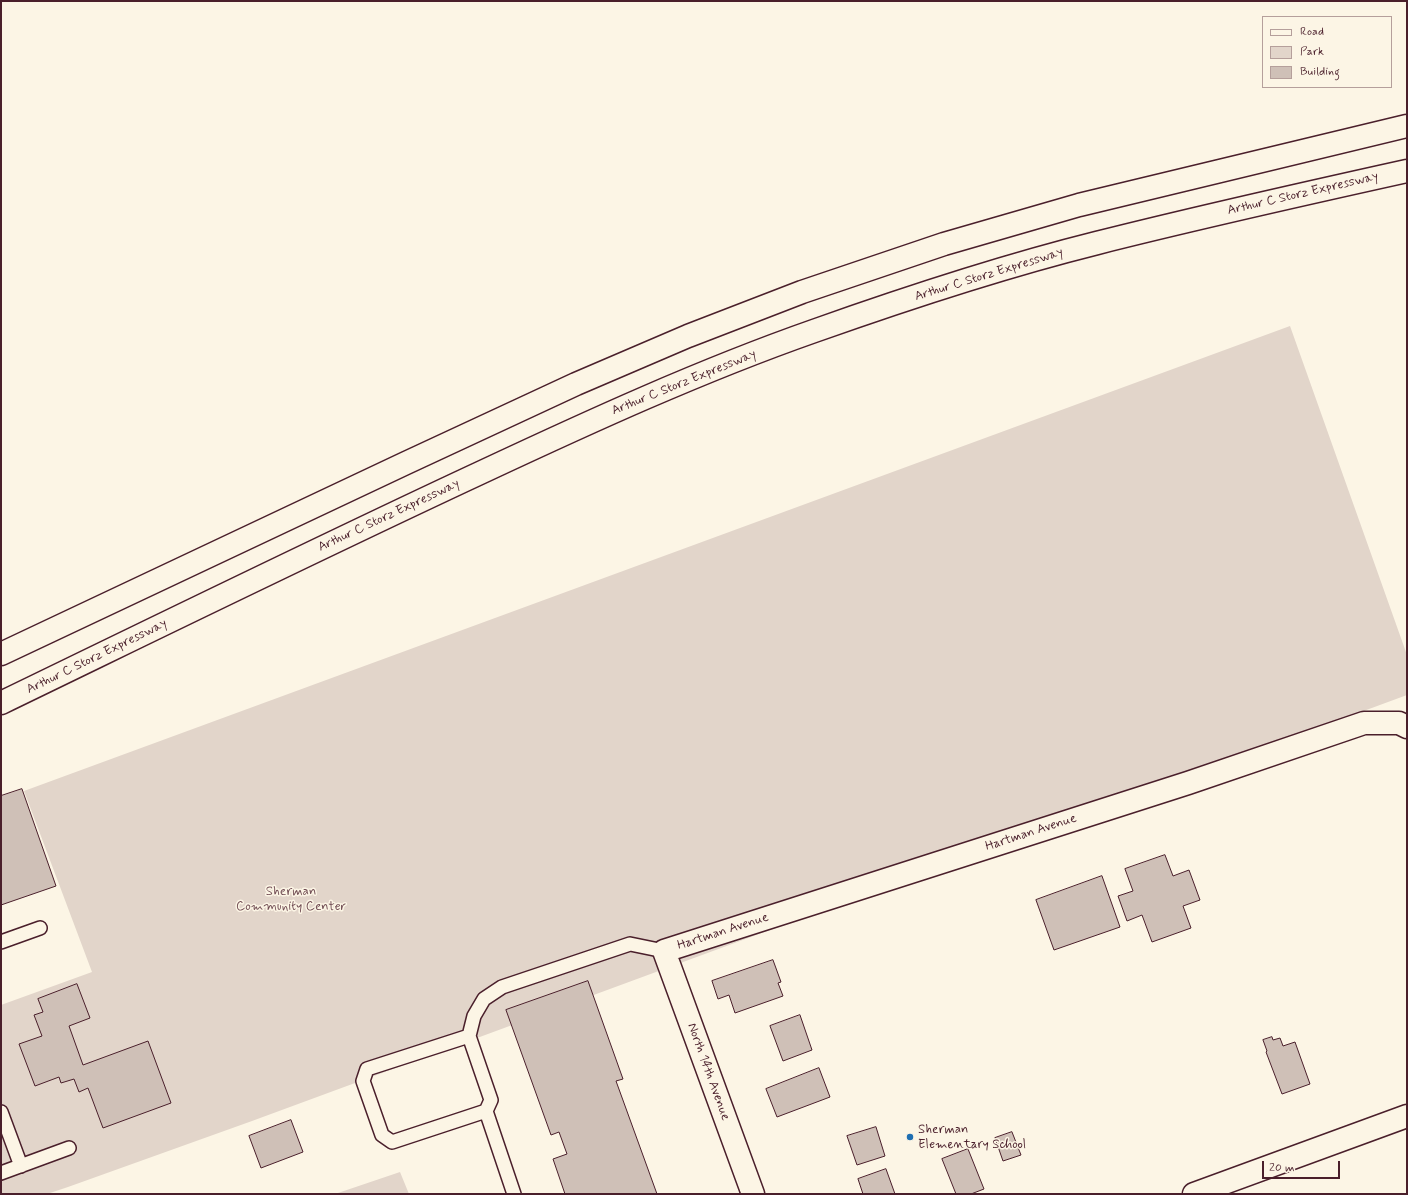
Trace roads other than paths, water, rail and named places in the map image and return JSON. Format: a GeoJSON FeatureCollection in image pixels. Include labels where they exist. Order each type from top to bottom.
{"type":"FeatureCollection","features":[{"type":"Feature","properties":{"kind":"main road"},"geometry":{"type":"LineString","coordinates":[[1,654],[576,384],[688,336],[802,292],[944,244],[1079,205],[1407,126]]}},
{"type":"Feature","properties":{"kind":"main road","name":"Arthur C Storz Expressway"},"geometry":{"type":"LineString","coordinates":[[1,703],[416,503],[578,428],[698,376],[812,332],[954,284],[1094,244],[1247,206],[1407,171]]}},
{"type":"Feature","properties":{"kind":"main road","name":"Hartman Avenue"},"geometry":{"type":"LineString","coordinates":[[664,951],[1188,783],[1364,723],[1404,723]]}},
{"type":"Feature","properties":{"kind":"main road","name":"North 14th Avenue"},"geometry":{"type":"LineString","coordinates":[[664,951],[753,1194]]}},
{"type":"Feature","properties":{"kind":"main road"},"geometry":{"type":"LineString","coordinates":[[1194,1194],[1407,1116]]}},
{"type":"Feature","properties":{"kind":"lane"},"geometry":{"type":"LineString","coordinates":[[1,942],[40,928]]}},
{"type":"Feature","properties":{"kind":"lane"},"geometry":{"type":"LineString","coordinates":[[514,1194],[486,1111],[491,1100],[469,1036],[474,1016],[484,1000],[502,987],[630,944],[664,951]]}},
{"type":"Feature","properties":{"kind":"lane"},"geometry":{"type":"LineString","coordinates":[[469,1036],[367,1069],[363,1081],[382,1135],[392,1142],[486,1111]]}},
{"type":"Feature","properties":{"kind":"lane"},"geometry":{"type":"LineString","coordinates":[[1,1112],[21,1166]]}},
{"type":"Feature","properties":{"kind":"lane"},"geometry":{"type":"LineString","coordinates":[[1,1173],[69,1148]]}},
{"type":"Feature","properties":{"kind":"place","name":"Sherman Elementary School"},"geometry":{"type":"Point","coordinates":[910,1137]}},
{"type":"Feature","properties":{"kind":"park label","name":"Sherman Community Center"},"geometry":{"type":"Point","coordinates":[291,900]}}]}
